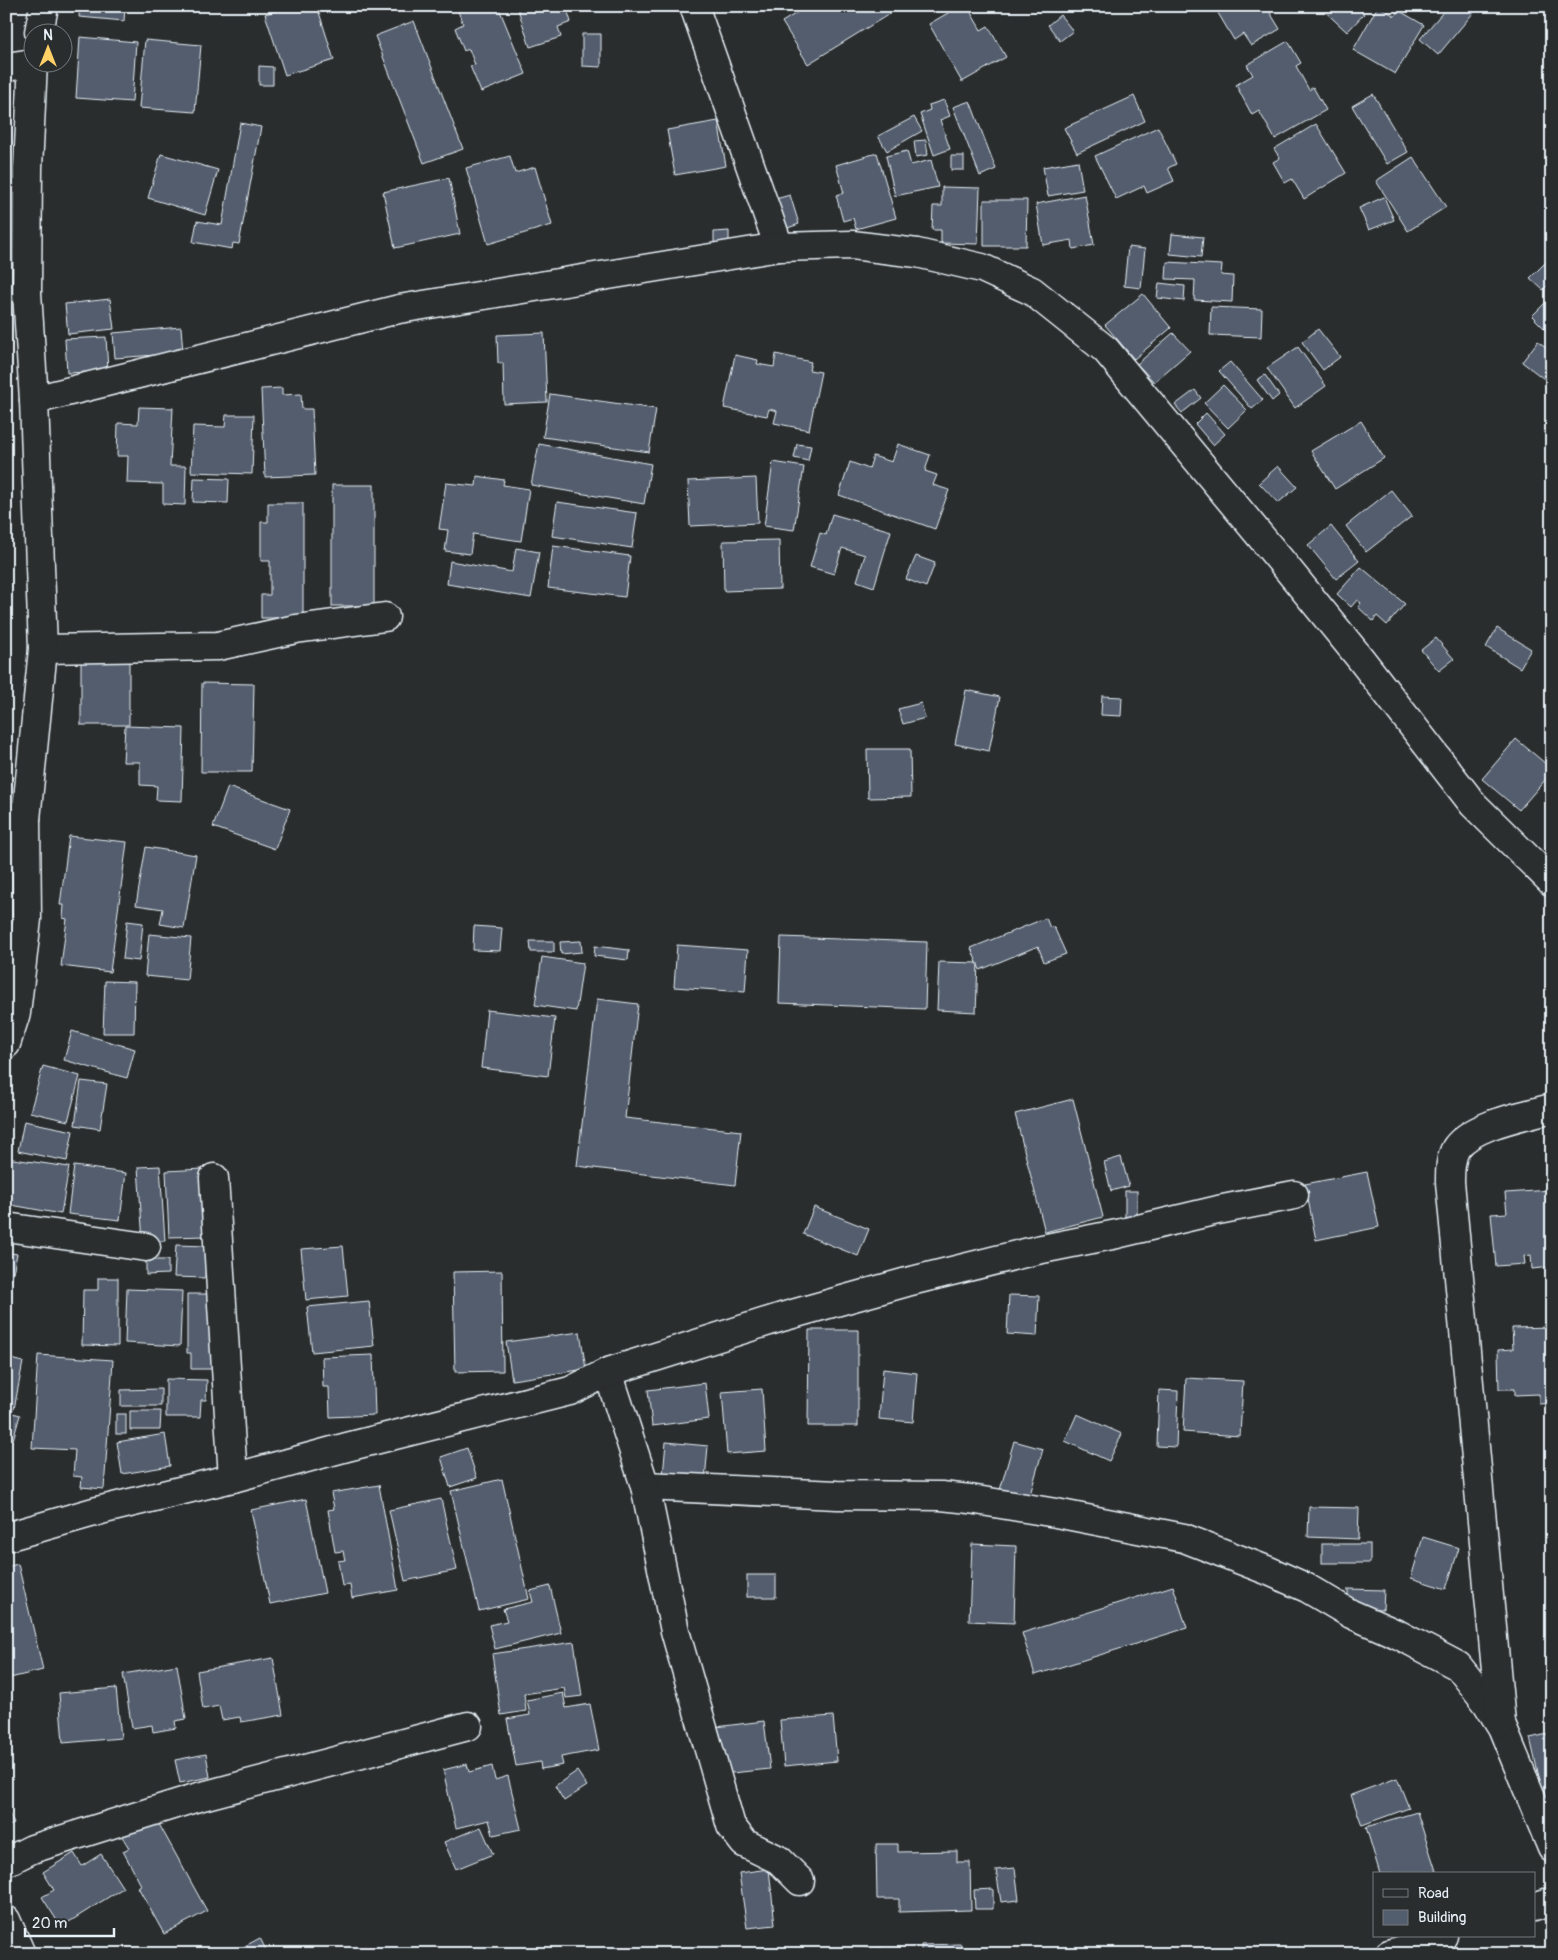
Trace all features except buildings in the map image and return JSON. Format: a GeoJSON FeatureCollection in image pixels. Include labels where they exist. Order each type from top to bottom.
{"type":"FeatureCollection","features":[{"type":"Feature","properties":{"kind":"street"},"geometry":{"type":"LineString","coordinates":[[41,22],[44,6]]}},
{"type":"Feature","properties":{"kind":"street"},"geometry":{"type":"LineString","coordinates":[[694,6],[779,247]]}},
{"type":"Feature","properties":{"kind":"street"},"geometry":{"type":"LineString","coordinates":[[6,67],[22,65]]}},
{"type":"Feature","properties":{"kind":"street"},"geometry":{"type":"LineString","coordinates":[[6,1044],[16,1013],[28,919],[16,817],[43,649],[28,293],[28,168],[33,72]]}},
{"type":"Feature","properties":{"kind":"street"},"geometry":{"type":"LineString","coordinates":[[34,400],[399,309],[779,247],[852,245],[917,253],[982,268],[1032,291],[1106,350],[1281,561],[1473,804],[1552,882]]}},
{"type":"Feature","properties":{"kind":"street"},"geometry":{"type":"LineString","coordinates":[[43,649],[218,646],[296,629],[385,617]]}},
{"type":"Feature","properties":{"kind":"street"},"geometry":{"type":"LineString","coordinates":[[1502,1727],[1450,1182],[1451,1162],[1456,1149],[1466,1138],[1487,1127],[1552,1108]]}},
{"type":"Feature","properties":{"kind":"street"},"geometry":{"type":"LineString","coordinates":[[214,1178],[232,1478]]}},
{"type":"Feature","properties":{"kind":"street"},"geometry":{"type":"LineString","coordinates":[[6,1537],[101,1510],[570,1391],[608,1372],[782,1317],[907,1282],[1037,1250],[1294,1195]]}},
{"type":"Feature","properties":{"kind":"street"},"geometry":{"type":"LineString","coordinates":[[6,1227],[146,1248]]}},
{"type":"Feature","properties":{"kind":"street"},"geometry":{"type":"LineString","coordinates":[[608,1372],[645,1486],[675,1631],[731,1826],[744,1843],[779,1860],[800,1881]]}},
{"type":"Feature","properties":{"kind":"street"},"geometry":{"type":"LineString","coordinates":[[645,1486],[837,1495],[950,1497],[1056,1513],[1184,1538],[1269,1571],[1300,1584],[1351,1614],[1399,1635],[1458,1666],[1487,1703],[1502,1727],[1552,1848]]}},
{"type":"Feature","properties":{"kind":"street"},"geometry":{"type":"LineString","coordinates":[[6,1862],[32,1849],[195,1798],[468,1726]]}},
{"type":"Feature","properties":{"kind":"street"},"geometry":{"type":"LineString","coordinates":[[1536,1906],[1552,1901]]}},
{"type":"Feature","properties":{"kind":"street"},"geometry":{"type":"LineString","coordinates":[[6,1920],[21,1954]]}},
{"type":"Feature","properties":{"kind":"street"},"geometry":{"type":"LineString","coordinates":[[1389,1954],[1437,1938]]}}]}
